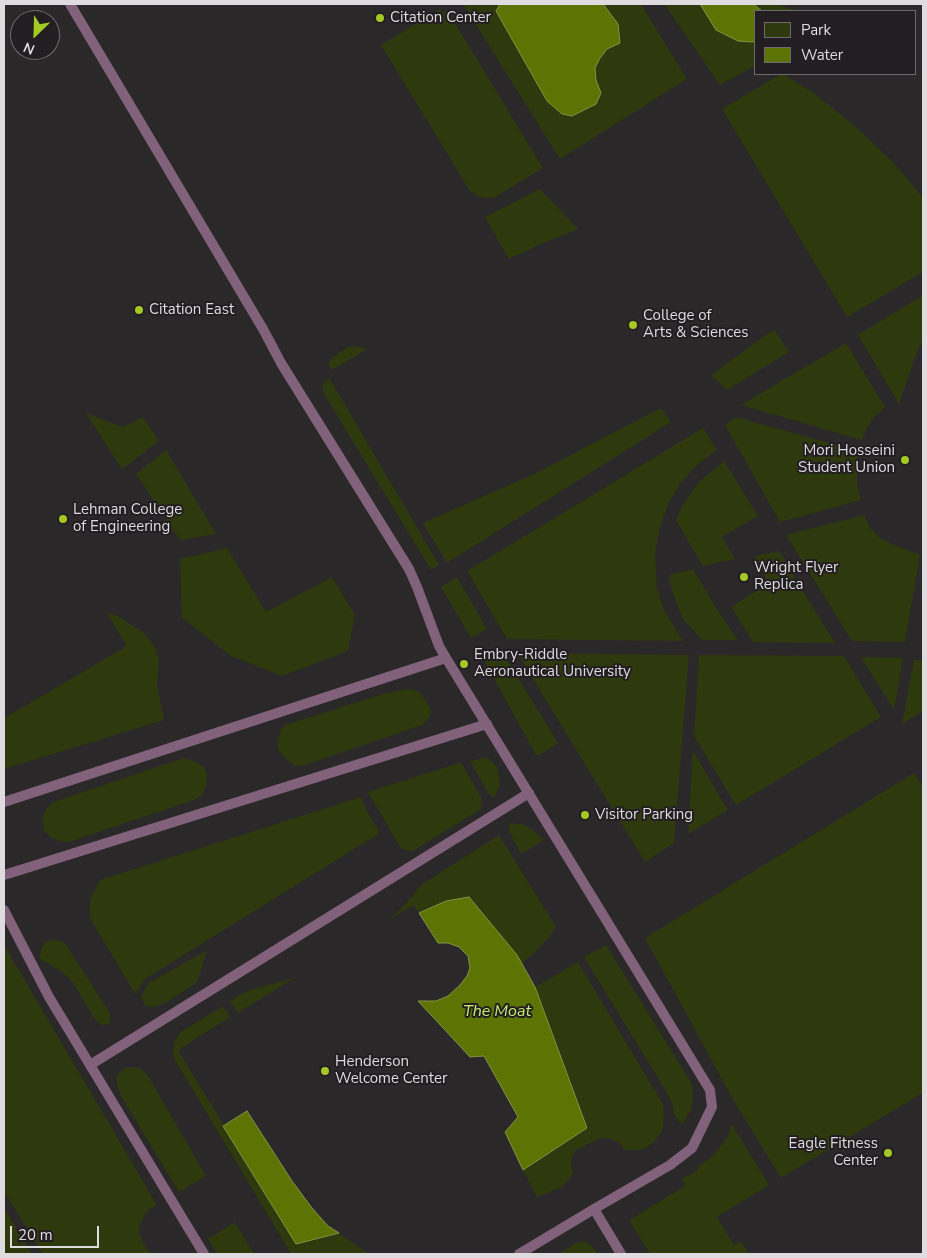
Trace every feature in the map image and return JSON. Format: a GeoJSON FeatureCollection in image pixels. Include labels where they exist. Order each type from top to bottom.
{"type":"FeatureCollection","features":[{"type":"Feature","properties":{"kind":"lane"},"geometry":{"type":"LineString","coordinates":[[70,4],[263,329],[281,363],[409,569],[439,646],[446,658],[710,1090],[712,1107],[692,1148],[670,1165],[519,1254]]}},
{"type":"Feature","properties":{"kind":"lane"},"geometry":{"type":"LineString","coordinates":[[4,802],[446,658]]}},
{"type":"Feature","properties":{"kind":"lane"},"geometry":{"type":"LineString","coordinates":[[4,875],[487,724]]}},
{"type":"Feature","properties":{"kind":"lane"},"geometry":{"type":"LineString","coordinates":[[90,1065],[529,793]]}},
{"type":"Feature","properties":{"kind":"lane"},"geometry":{"type":"LineString","coordinates":[[4,910],[49,997],[204,1254]]}},
{"type":"Feature","properties":{"kind":"lane"},"geometry":{"type":"LineString","coordinates":[[594,1209],[621,1254]]}},
{"type":"Feature","properties":{"kind":"green space"},"geometry":{"type":"Polygon","coordinates":[[[463,4],[641,4],[687,79],[560,159],[463,4]]]}},
{"type":"Feature","properties":{"kind":"green space"},"geometry":{"type":"Polygon","coordinates":[[[664,4],[775,4],[794,10],[754,10],[754,66],[720,85],[664,4]]]}},
{"type":"Feature","properties":{"kind":"green space"},"geometry":{"type":"Polygon","coordinates":[[[440,9],[442,13],[447,10],[543,168],[495,197],[479,197],[470,191],[381,45],[440,9]]]}},
{"type":"Feature","properties":{"kind":"green space"},"geometry":{"type":"Polygon","coordinates":[[[779,75],[785,75],[815,94],[855,126],[894,163],[923,198],[923,272],[847,317],[722,109],[779,75]]]}},
{"type":"Feature","properties":{"kind":"green space"},"geometry":{"type":"Polygon","coordinates":[[[540,189],[578,229],[509,259],[485,217],[540,189]]]}},
{"type":"Feature","properties":{"kind":"green space"},"geometry":{"type":"Polygon","coordinates":[[[923,295],[923,340],[899,404],[858,335],[923,295]]]}},
{"type":"Feature","properties":{"kind":"green space"},"geometry":{"type":"Polygon","coordinates":[[[774,329],[789,352],[727,390],[711,375],[774,329]]]}},
{"type":"Feature","properties":{"kind":"green space"},"geometry":{"type":"Polygon","coordinates":[[[846,343],[885,407],[872,420],[862,440],[741,405],[846,343]]]}},
{"type":"Feature","properties":{"kind":"green space"},"geometry":{"type":"Polygon","coordinates":[[[354,346],[367,349],[332,370],[328,363],[332,358],[348,347],[354,346]]]}},
{"type":"Feature","properties":{"kind":"green space"},"geometry":{"type":"Polygon","coordinates":[[[330,379],[439,565],[431,570],[326,397],[322,384],[330,379]]]}},
{"type":"Feature","properties":{"kind":"green space"},"geometry":{"type":"Polygon","coordinates":[[[661,408],[671,422],[447,563],[423,523],[536,473],[661,408]]]}},
{"type":"Feature","properties":{"kind":"green space"},"geometry":{"type":"Polygon","coordinates":[[[86,413],[123,427],[143,417],[159,441],[122,469],[86,413]]]}},
{"type":"Feature","properties":{"kind":"green space"},"geometry":{"type":"Polygon","coordinates":[[[736,417],[858,451],[857,486],[861,500],[780,522],[725,425],[736,417]]]}},
{"type":"Feature","properties":{"kind":"green space"},"geometry":{"type":"Polygon","coordinates":[[[703,428],[717,450],[697,465],[680,484],[668,504],[660,527],[655,552],[657,588],[664,610],[683,641],[507,639],[467,571],[703,428]]]}},
{"type":"Feature","properties":{"kind":"green space"},"geometry":{"type":"Polygon","coordinates":[[[166,450],[216,534],[180,540],[136,474],[166,450]]]}},
{"type":"Feature","properties":{"kind":"green space"},"geometry":{"type":"Polygon","coordinates":[[[724,461],[758,516],[722,537],[735,559],[703,566],[676,520],[682,506],[698,483],[724,461]]]}},
{"type":"Feature","properties":{"kind":"green space"},"geometry":{"type":"Polygon","coordinates":[[[864,515],[870,528],[880,538],[920,555],[905,642],[852,641],[786,535],[864,515]]]}},
{"type":"Feature","properties":{"kind":"green space"},"geometry":{"type":"Polygon","coordinates":[[[227,548],[266,612],[332,577],[355,615],[348,651],[282,676],[231,656],[182,618],[180,559],[227,548]]]}},
{"type":"Feature","properties":{"kind":"green space"},"geometry":{"type":"Polygon","coordinates":[[[779,551],[835,643],[753,642],[731,607],[769,583],[754,556],[779,551]]]}},
{"type":"Feature","properties":{"kind":"green space"},"geometry":{"type":"Polygon","coordinates":[[[693,569],[738,640],[702,640],[683,619],[672,591],[669,575],[693,569]]]}},
{"type":"Feature","properties":{"kind":"green space"},"geometry":{"type":"Polygon","coordinates":[[[457,577],[487,629],[471,638],[441,587],[457,577]]]}},
{"type":"Feature","properties":{"kind":"green space"},"geometry":{"type":"Polygon","coordinates":[[[106,612],[117,616],[143,632],[155,647],[159,661],[157,685],[164,720],[4,769],[4,718],[127,646],[106,612]]]}},
{"type":"Feature","properties":{"kind":"green space"},"geometry":{"type":"Polygon","coordinates":[[[502,652],[558,743],[539,755],[536,755],[480,653],[502,652]]]}},
{"type":"Feature","properties":{"kind":"green space"},"geometry":{"type":"Polygon","coordinates":[[[517,653],[689,655],[674,843],[645,862],[517,653]]]}},
{"type":"Feature","properties":{"kind":"green space"},"geometry":{"type":"Polygon","coordinates":[[[699,655],[844,656],[881,717],[736,805],[694,736],[699,655]]]}},
{"type":"Feature","properties":{"kind":"green space"},"geometry":{"type":"Polygon","coordinates":[[[861,657],[903,658],[894,710],[861,657]]]}},
{"type":"Feature","properties":{"kind":"green space"},"geometry":{"type":"Polygon","coordinates":[[[914,660],[923,660],[923,711],[902,724],[914,660]]]}},
{"type":"Feature","properties":{"kind":"green space"},"geometry":{"type":"Polygon","coordinates":[[[408,689],[418,691],[427,702],[431,711],[429,718],[422,725],[305,765],[295,766],[279,751],[277,744],[281,730],[285,725],[390,692],[408,689]]]}},
{"type":"Feature","properties":{"kind":"green space"},"geometry":{"type":"Polygon","coordinates":[[[693,751],[728,810],[688,834],[693,751]]]}},
{"type":"Feature","properties":{"kind":"green space"},"geometry":{"type":"Polygon","coordinates":[[[487,757],[497,767],[500,785],[494,798],[488,793],[470,761],[487,757]]]}},
{"type":"Feature","properties":{"kind":"green space"},"geometry":{"type":"Polygon","coordinates":[[[184,758],[203,766],[207,774],[206,786],[202,795],[194,800],[69,842],[50,837],[44,830],[42,820],[46,809],[53,802],[184,758]]]}},
{"type":"Feature","properties":{"kind":"green space"},"geometry":{"type":"Polygon","coordinates":[[[459,763],[462,764],[482,799],[481,809],[413,851],[404,850],[400,847],[368,792],[459,763]]]}},
{"type":"Feature","properties":{"kind":"green space"},"geometry":{"type":"Polygon","coordinates":[[[914,773],[923,787],[923,1093],[781,1178],[731,1096],[645,938],[914,773]]]}},
{"type":"Feature","properties":{"kind":"green space"},"geometry":{"type":"Polygon","coordinates":[[[361,797],[380,833],[145,979],[135,994],[90,918],[90,900],[100,880],[361,797]]]}},
{"type":"Feature","properties":{"kind":"green space"},"geometry":{"type":"Polygon","coordinates":[[[510,823],[522,824],[544,840],[521,854],[509,831],[510,823]]]}},
{"type":"Feature","properties":{"kind":"green space"},"geometry":{"type":"Polygon","coordinates":[[[499,835],[556,927],[548,939],[521,964],[516,955],[446,901],[419,913],[414,905],[388,920],[405,905],[421,885],[499,835]]]}},
{"type":"Feature","properties":{"kind":"green space"},"geometry":{"type":"Polygon","coordinates":[[[57,940],[65,943],[110,1013],[109,1024],[101,1025],[95,1019],[72,981],[62,972],[40,959],[42,947],[47,941],[57,940]]]}},
{"type":"Feature","properties":{"kind":"green space"},"geometry":{"type":"Polygon","coordinates":[[[4,945],[157,1205],[149,1209],[144,1216],[139,1232],[142,1241],[150,1253],[154,1254],[43,1254],[4,1191],[4,945]]]}},
{"type":"Feature","properties":{"kind":"green space"},"geometry":{"type":"Polygon","coordinates":[[[606,945],[692,1084],[693,1098],[691,1110],[682,1125],[674,1114],[673,1106],[667,1093],[584,957],[606,945]]]}},
{"type":"Feature","properties":{"kind":"green space"},"geometry":{"type":"Polygon","coordinates":[[[207,950],[195,984],[165,1003],[153,1007],[145,1006],[141,997],[149,983],[207,950]]]}},
{"type":"Feature","properties":{"kind":"green space"},"geometry":{"type":"Polygon","coordinates":[[[578,962],[663,1104],[664,1119],[662,1131],[654,1142],[643,1150],[624,1150],[621,1144],[609,1138],[601,1138],[576,1150],[572,1157],[571,1168],[574,1174],[562,1187],[537,1197],[523,1170],[587,1128],[535,987],[578,962]]]}},
{"type":"Feature","properties":{"kind":"green space"},"geometry":{"type":"Polygon","coordinates":[[[294,978],[238,1013],[230,1001],[254,989],[294,978]]]}},
{"type":"Feature","properties":{"kind":"green space"},"geometry":{"type":"Polygon","coordinates":[[[223,1006],[230,1017],[178,1050],[296,1244],[339,1233],[369,1254],[291,1254],[175,1060],[173,1052],[175,1040],[182,1031],[223,1006]]]}},
{"type":"Feature","properties":{"kind":"green space"},"geometry":{"type":"Polygon","coordinates":[[[125,1068],[141,1069],[148,1076],[206,1176],[179,1192],[121,1096],[117,1085],[117,1075],[125,1068]]]}},
{"type":"Feature","properties":{"kind":"green space"},"geometry":{"type":"Polygon","coordinates":[[[731,1123],[769,1185],[717,1217],[734,1245],[741,1241],[749,1254],[650,1254],[630,1222],[631,1219],[685,1186],[682,1179],[698,1170],[697,1167],[712,1157],[726,1139],[731,1123]]]}},
{"type":"Feature","properties":{"kind":"green space"},"geometry":{"type":"Polygon","coordinates":[[[4,1208],[32,1254],[4,1254],[4,1208]]]}},
{"type":"Feature","properties":{"kind":"green space"},"geometry":{"type":"Polygon","coordinates":[[[235,1222],[254,1254],[217,1254],[208,1239],[235,1222]]]}},
{"type":"Feature","properties":{"kind":"green space"},"geometry":{"type":"Polygon","coordinates":[[[583,1241],[590,1244],[598,1254],[559,1254],[574,1244],[583,1241]]]}},
{"type":"Feature","properties":{"kind":"water"},"geometry":{"type":"Polygon","coordinates":[[[500,4],[603,4],[618,24],[620,43],[607,49],[595,68],[596,80],[601,93],[596,104],[572,116],[562,114],[547,101],[496,11],[500,4]]]}},
{"type":"Feature","properties":{"kind":"water"},"geometry":{"type":"Polygon","coordinates":[[[700,4],[753,4],[761,10],[754,10],[754,42],[738,41],[716,30],[700,4]]]}},
{"type":"Feature","properties":{"kind":"water","name":"The Moat"},"geometry":{"type":"Polygon","coordinates":[[[469,897],[517,955],[535,987],[587,1128],[523,1170],[505,1132],[518,1117],[484,1056],[470,1057],[418,1001],[436,1001],[448,996],[460,985],[470,968],[468,956],[459,947],[448,943],[438,943],[419,913],[446,901],[469,897]]]}},
{"type":"Feature","properties":{"kind":"water"},"geometry":{"type":"Polygon","coordinates":[[[247,1111],[292,1181],[312,1208],[328,1226],[339,1233],[296,1244],[223,1126],[247,1111]]]}},
{"type":"Feature","properties":{"kind":"place","name":"Citation Center"},"geometry":{"type":"Point","coordinates":[380,18]}},
{"type":"Feature","properties":{"kind":"place","name":"Citation East"},"geometry":{"type":"Point","coordinates":[139,310]}},
{"type":"Feature","properties":{"kind":"place","name":"College of Arts & Sciences"},"geometry":{"type":"Point","coordinates":[633,325]}},
{"type":"Feature","properties":{"kind":"place","name":"Mori Hosseini Student Union"},"geometry":{"type":"Point","coordinates":[905,460]}},
{"type":"Feature","properties":{"kind":"place","name":"Lehman College of Engineering"},"geometry":{"type":"Point","coordinates":[63,519]}},
{"type":"Feature","properties":{"kind":"place","name":"Wright Flyer Replica"},"geometry":{"type":"Point","coordinates":[744,577]}},
{"type":"Feature","properties":{"kind":"place","name":"Embry-Riddle Aeronautical University"},"geometry":{"type":"Point","coordinates":[464,664]}},
{"type":"Feature","properties":{"kind":"place","name":"Visitor Parking"},"geometry":{"type":"Point","coordinates":[585,815]}},
{"type":"Feature","properties":{"kind":"place","name":"Henderson Welcome Center"},"geometry":{"type":"Point","coordinates":[325,1071]}},
{"type":"Feature","properties":{"kind":"place","name":"Eagle Fitness Center"},"geometry":{"type":"Point","coordinates":[888,1153]}}]}
